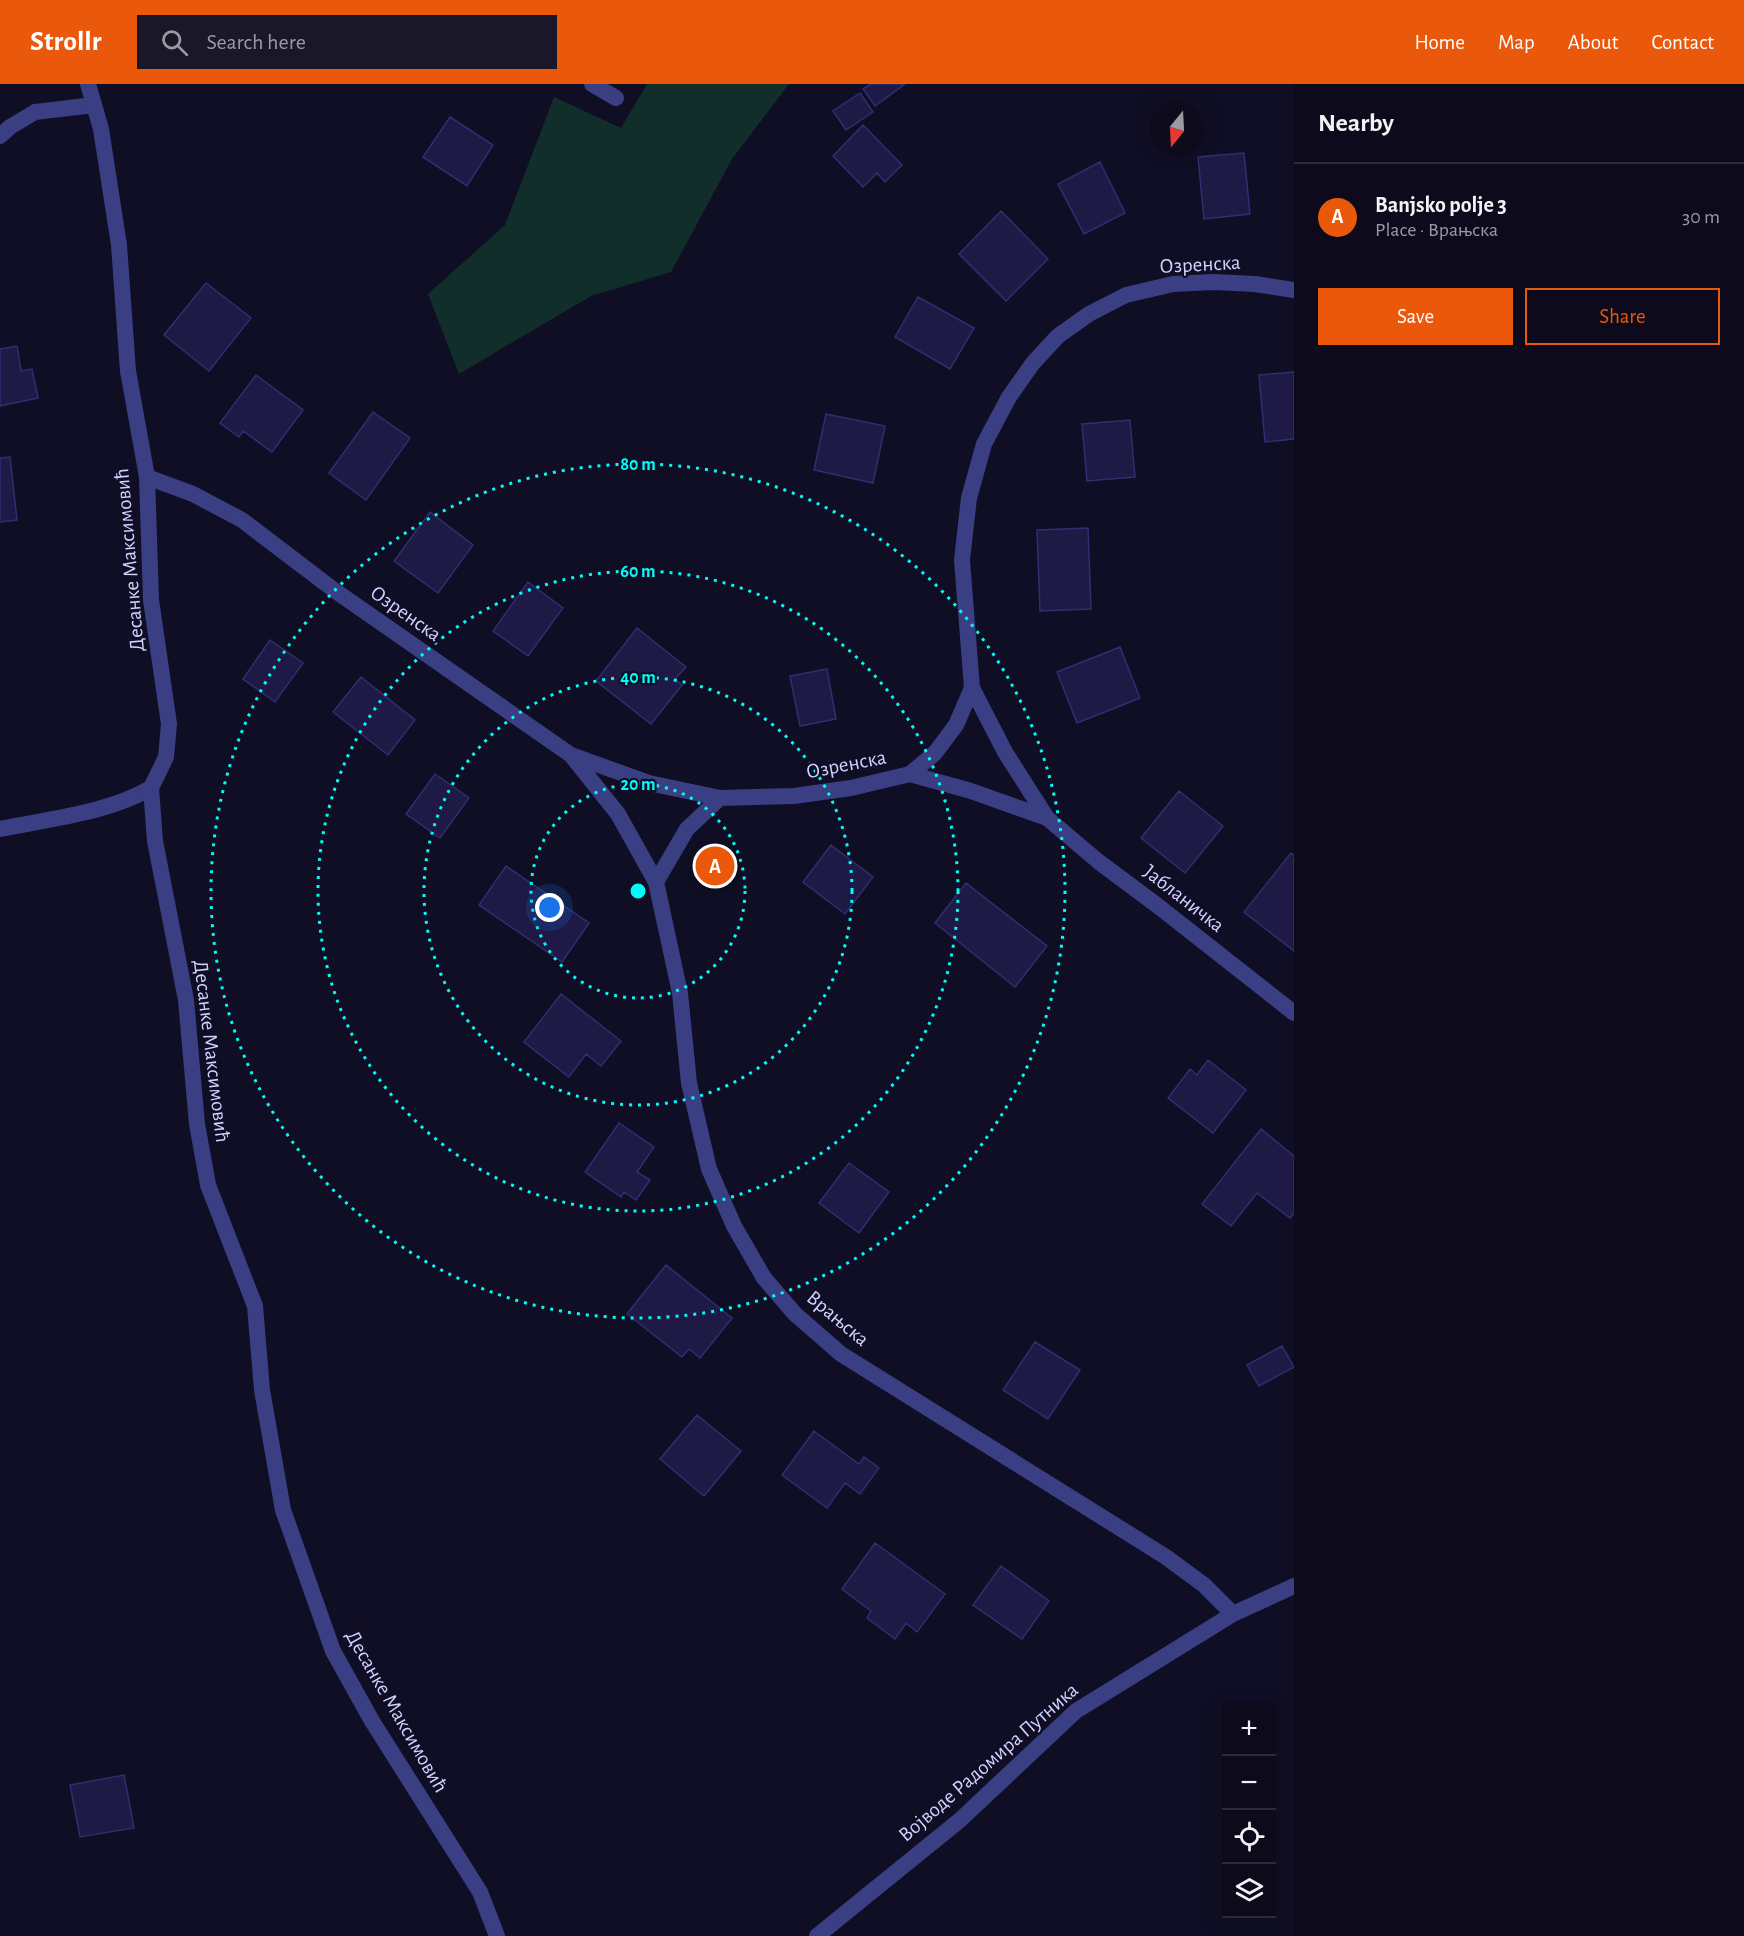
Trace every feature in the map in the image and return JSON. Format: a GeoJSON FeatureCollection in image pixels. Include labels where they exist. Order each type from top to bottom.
{"type":"FeatureCollection","features":[{"type":"Feature","properties":{"kind":"street","name":"Десанке Максимовић"},"geometry":{"type":"LineString","coordinates":[[88,84],[101,129],[119,245],[128,371],[147,477],[151,600],[170,724],[166,757],[151,788],[155,841],[186,1000],[196,1124],[208,1185],[255,1306],[262,1390],[283,1510],[333,1651],[372,1721],[480,1892],[497,1936]]}},
{"type":"Feature","properties":{"kind":"street"},"geometry":{"type":"LineString","coordinates":[[592,84],[616,98]]}},
{"type":"Feature","properties":{"kind":"street"},"geometry":{"type":"LineString","coordinates":[[0,136],[35,112],[94,105]]}},
{"type":"Feature","properties":{"kind":"street","name":"Озренска"},"geometry":{"type":"LineString","coordinates":[[147,477],[193,494],[243,520],[334,590],[571,755],[649,783],[720,798],[794,796],[851,788],[910,774],[935,753],[956,725],[972,688],[962,560],[969,498],[984,444],[1009,397],[1034,363],[1058,336],[1089,314],[1126,295],[1173,284],[1213,282],[1255,284],[1294,290]]}},
{"type":"Feature","properties":{"kind":"street"},"geometry":{"type":"LineString","coordinates":[[972,688],[1005,752],[1047,818]]}},
{"type":"Feature","properties":{"kind":"street","name":"Врањска"},"geometry":{"type":"LineString","coordinates":[[571,755],[618,814],[656,882],[680,993],[689,1083],[709,1169],[734,1226],[764,1278],[795,1314],[841,1354],[1166,1557],[1204,1585],[1233,1614]]}},
{"type":"Feature","properties":{"kind":"street"},"geometry":{"type":"LineString","coordinates":[[910,774],[971,790],[1047,818]]}},
{"type":"Feature","properties":{"kind":"street"},"geometry":{"type":"LineString","coordinates":[[0,829],[95,809],[134,798],[151,788]]}},
{"type":"Feature","properties":{"kind":"street"},"geometry":{"type":"LineString","coordinates":[[656,882],[687,829],[720,798]]}},
{"type":"Feature","properties":{"kind":"street","name":"Јабланичка"},"geometry":{"type":"LineString","coordinates":[[1047,818],[1099,862],[1294,1013]]}},
{"type":"Feature","properties":{"kind":"street","name":"Војводе Радомира Путника"},"geometry":{"type":"LineString","coordinates":[[817,1936],[960,1820],[1076,1710],[1233,1614],[1294,1586]]}},
{"type":"Feature","properties":{"kind":"green space"},"geometry":{"type":"Polygon","coordinates":[[[647,84],[789,84],[732,159],[671,272],[591,296],[459,374],[428,294],[505,225],[554,97],[621,128],[647,84]]]}},
{"type":"Feature","properties":{"kind":"building"},"geometry":{"type":"Polygon","coordinates":[[[871,84],[905,84],[875,106],[863,89],[871,84]]]}},
{"type":"Feature","properties":{"kind":"building"},"geometry":{"type":"Polygon","coordinates":[[[860,93],[873,112],[846,130],[833,111],[860,93]]]}},
{"type":"Feature","properties":{"kind":"building"},"geometry":{"type":"Polygon","coordinates":[[[450,117],[493,145],[467,186],[423,157],[450,117]]]}},
{"type":"Feature","properties":{"kind":"building"},"geometry":{"type":"Polygon","coordinates":[[[863,125],[902,165],[885,182],[877,173],[863,187],[833,156],[863,125]]]}},
{"type":"Feature","properties":{"kind":"building"},"geometry":{"type":"Polygon","coordinates":[[[1244,153],[1250,214],[1204,219],[1198,157],[1244,153]]]}},
{"type":"Feature","properties":{"kind":"building"},"geometry":{"type":"Polygon","coordinates":[[[1100,162],[1125,213],[1084,234],[1058,184],[1100,162]]]}},
{"type":"Feature","properties":{"kind":"building"},"geometry":{"type":"Polygon","coordinates":[[[1001,211],[1048,259],[1006,301],[959,254],[1001,211]]]}},
{"type":"Feature","properties":{"kind":"building"},"geometry":{"type":"Polygon","coordinates":[[[206,283],[251,318],[209,371],[164,335],[206,283]]]}},
{"type":"Feature","properties":{"kind":"building"},"geometry":{"type":"Polygon","coordinates":[[[918,297],[974,328],[950,369],[895,337],[918,297]]]}},
{"type":"Feature","properties":{"kind":"building"},"geometry":{"type":"Polygon","coordinates":[[[17,346],[21,371],[32,369],[38,398],[0,406],[0,349],[17,346]]]}},
{"type":"Feature","properties":{"kind":"building"},"geometry":{"type":"Polygon","coordinates":[[[1294,372],[1294,439],[1265,442],[1259,375],[1294,372]]]}},
{"type":"Feature","properties":{"kind":"building"},"geometry":{"type":"Polygon","coordinates":[[[256,375],[303,410],[272,452],[243,431],[239,437],[220,423],[256,375]]]}},
{"type":"Feature","properties":{"kind":"building"},"geometry":{"type":"Polygon","coordinates":[[[373,412],[410,438],[366,500],[329,473],[373,412]]]}},
{"type":"Feature","properties":{"kind":"building"},"geometry":{"type":"Polygon","coordinates":[[[826,414],[885,426],[873,483],[814,470],[826,414]]]}},
{"type":"Feature","properties":{"kind":"building"},"geometry":{"type":"Polygon","coordinates":[[[1130,420],[1135,477],[1087,481],[1082,424],[1130,420]]]}},
{"type":"Feature","properties":{"kind":"building"},"geometry":{"type":"Polygon","coordinates":[[[10,457],[17,520],[0,522],[0,458],[10,457]]]}},
{"type":"Feature","properties":{"kind":"building"},"geometry":{"type":"Polygon","coordinates":[[[430,512],[473,545],[438,593],[394,561],[430,512]]]}},
{"type":"Feature","properties":{"kind":"building"},"geometry":{"type":"Polygon","coordinates":[[[1088,528],[1091,609],[1040,611],[1037,530],[1088,528]]]}},
{"type":"Feature","properties":{"kind":"building"},"geometry":{"type":"Polygon","coordinates":[[[528,582],[563,608],[528,656],[493,631],[528,582]]]}},
{"type":"Feature","properties":{"kind":"building"},"geometry":{"type":"Polygon","coordinates":[[[637,628],[686,667],[675,679],[682,685],[651,724],[596,681],[637,628]]]}},
{"type":"Feature","properties":{"kind":"building"},"geometry":{"type":"Polygon","coordinates":[[[270,640],[303,663],[275,702],[243,679],[270,640]]]}},
{"type":"Feature","properties":{"kind":"building"},"geometry":{"type":"Polygon","coordinates":[[[1120,647],[1140,698],[1077,723],[1057,672],[1120,647]]]}},
{"type":"Feature","properties":{"kind":"building"},"geometry":{"type":"Polygon","coordinates":[[[827,669],[836,719],[800,726],[790,676],[827,669]]]}},
{"type":"Feature","properties":{"kind":"building"},"geometry":{"type":"Polygon","coordinates":[[[361,677],[415,720],[388,755],[333,712],[361,677]]]}},
{"type":"Feature","properties":{"kind":"building"},"geometry":{"type":"Polygon","coordinates":[[[435,774],[469,798],[440,838],[406,814],[435,774]]]}},
{"type":"Feature","properties":{"kind":"building"},"geometry":{"type":"Polygon","coordinates":[[[1179,791],[1223,826],[1185,873],[1141,838],[1179,791]]]}},
{"type":"Feature","properties":{"kind":"building"},"geometry":{"type":"Polygon","coordinates":[[[831,845],[873,877],[845,914],[803,882],[831,845]]]}},
{"type":"Feature","properties":{"kind":"building"},"geometry":{"type":"Polygon","coordinates":[[[713,852],[728,861],[717,879],[703,871],[713,852]]]}},
{"type":"Feature","properties":{"kind":"building"},"geometry":{"type":"Polygon","coordinates":[[[1291,853],[1294,855],[1294,951],[1244,912],[1291,853]]]}},
{"type":"Feature","properties":{"kind":"building"},"geometry":{"type":"Polygon","coordinates":[[[506,866],[589,923],[562,962],[479,905],[506,866]]]}},
{"type":"Feature","properties":{"kind":"building"},"geometry":{"type":"Polygon","coordinates":[[[966,883],[1047,946],[1015,987],[935,923],[966,883]]]}},
{"type":"Feature","properties":{"kind":"building"},"geometry":{"type":"Polygon","coordinates":[[[561,994],[621,1041],[601,1066],[586,1054],[569,1077],[524,1042],[561,994]]]}},
{"type":"Feature","properties":{"kind":"building"},"geometry":{"type":"Polygon","coordinates":[[[1208,1060],[1246,1090],[1213,1133],[1168,1098],[1190,1069],[1197,1075],[1208,1060]]]}},
{"type":"Feature","properties":{"kind":"building"},"geometry":{"type":"Polygon","coordinates":[[[619,1123],[654,1147],[637,1172],[650,1180],[636,1200],[624,1192],[621,1197],[585,1172],[619,1123]]]}},
{"type":"Feature","properties":{"kind":"building"},"geometry":{"type":"Polygon","coordinates":[[[1261,1129],[1294,1156],[1294,1213],[1290,1218],[1257,1193],[1231,1226],[1202,1204],[1261,1129]]]}},
{"type":"Feature","properties":{"kind":"building"},"geometry":{"type":"Polygon","coordinates":[[[849,1163],[889,1192],[859,1233],[819,1203],[849,1163]]]}},
{"type":"Feature","properties":{"kind":"building"},"geometry":{"type":"Polygon","coordinates":[[[666,1265],[732,1318],[700,1358],[689,1349],[682,1357],[627,1314],[666,1265]]]}},
{"type":"Feature","properties":{"kind":"building"},"geometry":{"type":"Polygon","coordinates":[[[1035,1342],[1080,1370],[1048,1419],[1003,1390],[1035,1342]]]}},
{"type":"Feature","properties":{"kind":"building"},"geometry":{"type":"Polygon","coordinates":[[[1282,1346],[1294,1367],[1259,1386],[1247,1365],[1282,1346]]]}},
{"type":"Feature","properties":{"kind":"building"},"geometry":{"type":"Polygon","coordinates":[[[697,1415],[741,1451],[704,1496],[660,1459],[697,1415]]]}},
{"type":"Feature","properties":{"kind":"building"},"geometry":{"type":"Polygon","coordinates":[[[814,1431],[859,1464],[864,1457],[879,1468],[860,1494],[845,1483],[827,1508],[782,1475],[814,1431]]]}},
{"type":"Feature","properties":{"kind":"building"},"geometry":{"type":"Polygon","coordinates":[[[875,1543],[945,1594],[917,1632],[906,1623],[895,1639],[867,1618],[871,1611],[842,1589],[875,1543]]]}},
{"type":"Feature","properties":{"kind":"building"},"geometry":{"type":"Polygon","coordinates":[[[1001,1566],[1049,1601],[1022,1639],[973,1605],[1001,1566]]]}},
{"type":"Feature","properties":{"kind":"building"},"geometry":{"type":"Polygon","coordinates":[[[124,1775],[134,1828],[80,1837],[70,1785],[124,1775]]]}},
{"type":"Feature","properties":{"kind":"place","name":"Banjsko polje 3"},"geometry":{"type":"Point","coordinates":[715,866]}}]}
